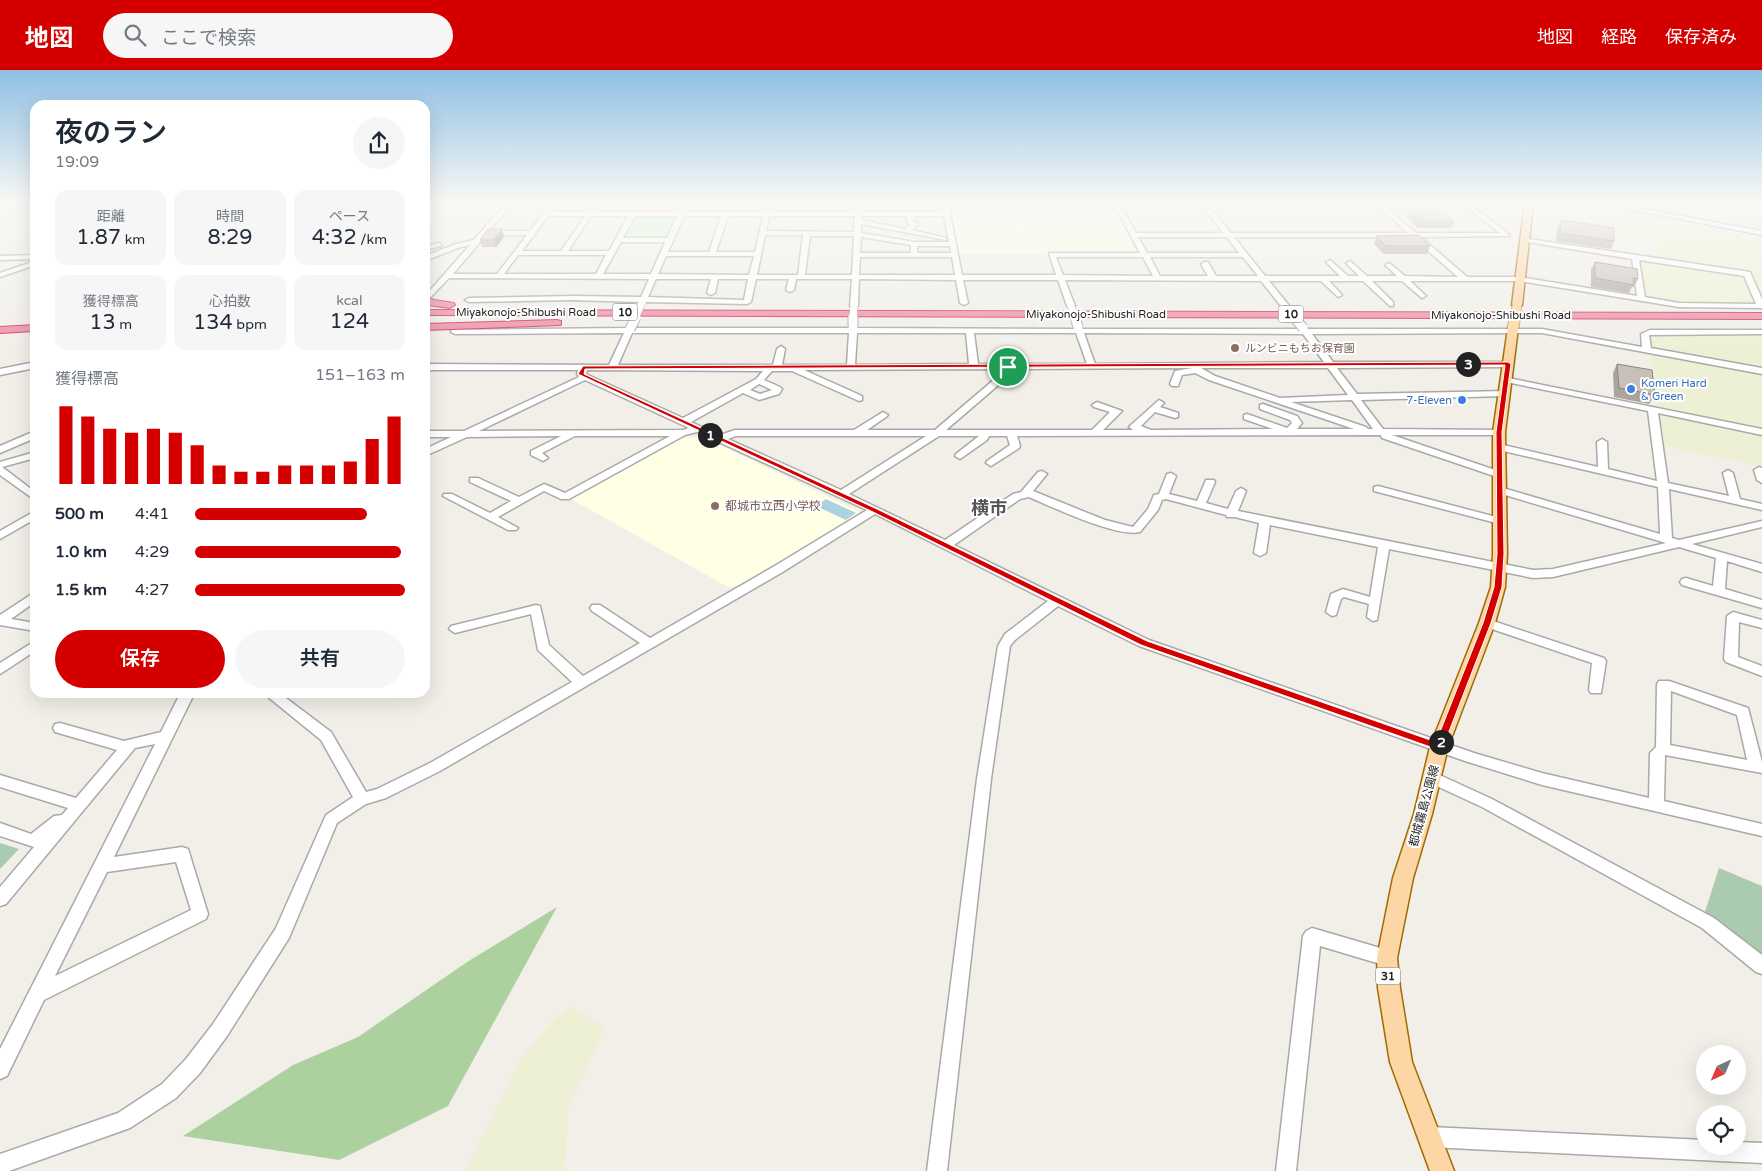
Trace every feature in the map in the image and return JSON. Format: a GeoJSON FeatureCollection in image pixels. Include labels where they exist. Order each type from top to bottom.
{"type":"FeatureCollection","features":[{"type":"Feature","properties":{"kind":"highway","name":"Miyakonojo-Shibushi Road"},"geometry":{"type":"LineString","coordinates":[[430,304],[820,312],[1762,309]]}},
{"type":"Feature","properties":{"kind":"highway"},"geometry":{"type":"LineString","coordinates":[[430,304],[820,312]]}},
{"type":"Feature","properties":{"kind":"highway"},"geometry":{"type":"LineString","coordinates":[[430,326],[525,325],[656,316],[820,312]]}},
{"type":"Feature","properties":{"kind":"highway"},"geometry":{"type":"LineString","coordinates":[[0,330],[30,329]]}},
{"type":"Feature","properties":{"kind":"main road","name":"都城霧島公園線"},"geometry":{"type":"LineString","coordinates":[[1442,1171],[1401,1062],[1388,988],[1387,958],[1403,878],[1439,747],[1487,623],[1498,587],[1500,567],[1499,432],[1517,305],[1522,254]]}},
{"type":"Feature","properties":{"kind":"street"},"geometry":{"type":"LineString","coordinates":[[430,298],[445,276],[464,254]]}},
{"type":"Feature","properties":{"kind":"street"},"geometry":{"type":"LineString","coordinates":[[499,276],[515,254]]}},
{"type":"Feature","properties":{"kind":"street"},"geometry":{"type":"LineString","coordinates":[[598,277],[610,254]]}},
{"type":"Feature","properties":{"kind":"street"},"geometry":{"type":"LineString","coordinates":[[612,368],[663,254]]}},
{"type":"Feature","properties":{"kind":"street"},"geometry":{"type":"LineString","coordinates":[[469,300],[747,302],[758,254]]}},
{"type":"Feature","properties":{"kind":"street"},"geometry":{"type":"LineString","coordinates":[[790,290],[797,277],[802,254]]}},
{"type":"Feature","properties":{"kind":"street"},"geometry":{"type":"LineString","coordinates":[[1437,254],[1464,278]]}},
{"type":"Feature","properties":{"kind":"street"},"geometry":{"type":"LineString","coordinates":[[445,276],[1519,279],[1688,306],[1762,309],[1747,274],[1635,257],[1602,254]]}},
{"type":"Feature","properties":{"kind":"street"},"geometry":{"type":"LineString","coordinates":[[850,367],[857,255],[954,255],[964,303]]}},
{"type":"Feature","properties":{"kind":"street"},"geometry":{"type":"LineString","coordinates":[[1092,366],[1052,255],[1244,255],[1354,396],[1377,432]]}},
{"type":"Feature","properties":{"kind":"street"},"geometry":{"type":"LineString","coordinates":[[1145,255],[1158,278]]}},
{"type":"Feature","properties":{"kind":"street"},"geometry":{"type":"LineString","coordinates":[[0,258],[30,257]]}},
{"type":"Feature","properties":{"kind":"street"},"geometry":{"type":"LineString","coordinates":[[1635,257],[1641,299]]}},
{"type":"Feature","properties":{"kind":"street"},"geometry":{"type":"LineString","coordinates":[[1330,262],[1346,278]]}},
{"type":"Feature","properties":{"kind":"street"},"geometry":{"type":"LineString","coordinates":[[1350,263],[1390,304]]}},
{"type":"Feature","properties":{"kind":"street"},"geometry":{"type":"LineString","coordinates":[[1205,264],[1214,279]]}},
{"type":"Feature","properties":{"kind":"street"},"geometry":{"type":"LineString","coordinates":[[0,276],[30,265]]}},
{"type":"Feature","properties":{"kind":"street"},"geometry":{"type":"LineString","coordinates":[[1389,265],[1422,296]]}},
{"type":"Feature","properties":{"kind":"street"},"geometry":{"type":"LineString","coordinates":[[711,293],[715,277]]}},
{"type":"Feature","properties":{"kind":"street"},"geometry":{"type":"LineString","coordinates":[[1323,278],[1338,295]]}},
{"type":"Feature","properties":{"kind":"street"},"geometry":{"type":"LineString","coordinates":[[455,332],[853,328],[970,331],[1079,329],[1513,330],[1542,331],[1762,371]]}},
{"type":"Feature","properties":{"kind":"street"},"geometry":{"type":"LineString","coordinates":[[970,331],[974,367]]}},
{"type":"Feature","properties":{"kind":"street"},"geometry":{"type":"LineString","coordinates":[[1647,350],[1645,334],[1650,332],[1762,332]]}},
{"type":"Feature","properties":{"kind":"street"},"geometry":{"type":"LineString","coordinates":[[490,517],[544,487],[565,497],[758,380],[774,368],[781,348]]}},
{"type":"Feature","properties":{"kind":"street"},"geometry":{"type":"LineString","coordinates":[[430,367],[584,372],[612,368],[1092,366],[1195,368],[1508,364]]}},
{"type":"Feature","properties":{"kind":"street"},"geometry":{"type":"LineString","coordinates":[[0,372],[30,366]]}},
{"type":"Feature","properties":{"kind":"street"},"geometry":{"type":"LineString","coordinates":[[841,495],[938,432],[1007,373],[1008,367]]}},
{"type":"Feature","properties":{"kind":"street"},"geometry":{"type":"LineString","coordinates":[[791,368],[841,394],[859,398]]}},
{"type":"Feature","properties":{"kind":"street"},"geometry":{"type":"LineString","coordinates":[[1175,384],[1178,373],[1195,368],[1275,399],[1500,475]]}},
{"type":"Feature","properties":{"kind":"street"},"geometry":{"type":"LineString","coordinates":[[584,372],[683,427]]}},
{"type":"Feature","properties":{"kind":"street"},"geometry":{"type":"LineString","coordinates":[[430,451],[466,434],[584,372]]}},
{"type":"Feature","properties":{"kind":"street"},"geometry":{"type":"LineString","coordinates":[[743,390],[759,397],[776,392],[776,389],[758,380]]}},
{"type":"Feature","properties":{"kind":"street"},"geometry":{"type":"LineString","coordinates":[[1506,380],[1762,432]]}},
{"type":"Feature","properties":{"kind":"street"},"geometry":{"type":"LineString","coordinates":[[1275,399],[1504,394]]}},
{"type":"Feature","properties":{"kind":"street"},"geometry":{"type":"LineString","coordinates":[[1095,432],[1117,411],[1097,405]]}},
{"type":"Feature","properties":{"kind":"street"},"geometry":{"type":"LineString","coordinates":[[1153,433],[1134,426],[1157,406],[1175,415]]}},
{"type":"Feature","properties":{"kind":"street"},"geometry":{"type":"LineString","coordinates":[[1263,407],[1294,418],[1297,423],[1288,432]]}},
{"type":"Feature","properties":{"kind":"street"},"geometry":{"type":"LineString","coordinates":[[1653,410],[1663,485],[1666,539]]}},
{"type":"Feature","properties":{"kind":"street"},"geometry":{"type":"LineString","coordinates":[[854,434],[883,415]]}},
{"type":"Feature","properties":{"kind":"street"},"geometry":{"type":"LineString","coordinates":[[1247,416],[1288,432]]}},
{"type":"Feature","properties":{"kind":"street"},"geometry":{"type":"LineString","coordinates":[[430,434],[574,434],[683,427],[697,429],[875,510],[1144,643],[1439,747],[1542,779],[1762,830]]}},
{"type":"Feature","properties":{"kind":"street"},"geometry":{"type":"LineString","coordinates":[[719,438],[735,433],[1499,432]]}},
{"type":"Feature","properties":{"kind":"street"},"geometry":{"type":"LineString","coordinates":[[960,456],[981,442],[984,438],[984,433]]}},
{"type":"Feature","properties":{"kind":"street"},"geometry":{"type":"LineString","coordinates":[[991,463],[1015,446],[1011,433]]}},
{"type":"Feature","properties":{"kind":"street"},"geometry":{"type":"LineString","coordinates":[[543,458],[535,453],[574,434]]}},
{"type":"Feature","properties":{"kind":"street"},"geometry":{"type":"LineString","coordinates":[[0,450],[30,436]]}},
{"type":"Feature","properties":{"kind":"street"},"geometry":{"type":"LineString","coordinates":[[1602,442],[1603,471]]}},
{"type":"Feature","properties":{"kind":"street"},"geometry":{"type":"LineString","coordinates":[[1499,448],[1762,507]]}},
{"type":"Feature","properties":{"kind":"street"},"geometry":{"type":"LineString","coordinates":[[0,465],[30,456]]}},
{"type":"Feature","properties":{"kind":"street"},"geometry":{"type":"LineString","coordinates":[[0,470],[4,479],[30,494]]}},
{"type":"Feature","properties":{"kind":"street"},"geometry":{"type":"LineString","coordinates":[[1728,473],[1735,501]]}},
{"type":"Feature","properties":{"kind":"street"},"geometry":{"type":"LineString","coordinates":[[1025,494],[1042,474]]}},
{"type":"Feature","properties":{"kind":"street"},"geometry":{"type":"LineString","coordinates":[[1163,496],[1171,476]]}},
{"type":"Feature","properties":{"kind":"street"},"geometry":{"type":"LineString","coordinates":[[474,480],[519,501]]}},
{"type":"Feature","properties":{"kind":"street"},"geometry":{"type":"LineString","coordinates":[[1200,506],[1210,482]]}},
{"type":"Feature","properties":{"kind":"street"},"geometry":{"type":"LineString","coordinates":[[1378,490],[1500,521]]}},
{"type":"Feature","properties":{"kind":"street"},"geometry":{"type":"LineString","coordinates":[[1499,490],[1762,568]]}},
{"type":"Feature","properties":{"kind":"street"},"geometry":{"type":"LineString","coordinates":[[1231,514],[1241,491]]}},
{"type":"Feature","properties":{"kind":"street"},"geometry":{"type":"LineString","coordinates":[[946,545],[1017,496],[1025,494],[1101,522],[1131,530],[1136,530],[1146,520],[1158,497],[1163,496],[1265,522],[1533,574],[1553,573],[1762,524]]}},
{"type":"Feature","properties":{"kind":"street"},"geometry":{"type":"LineString","coordinates":[[448,496],[512,528]]}},
{"type":"Feature","properties":{"kind":"street"},"geometry":{"type":"LineString","coordinates":[[0,1164],[122,1121],[169,1091],[193,1066],[220,1030],[283,933],[331,819],[362,799],[381,794],[435,767],[793,561],[875,510]]}},
{"type":"Feature","properties":{"kind":"street"},"geometry":{"type":"LineString","coordinates":[[0,536],[30,517]]}},
{"type":"Feature","properties":{"kind":"street"},"geometry":{"type":"LineString","coordinates":[[1260,553],[1265,522]]}},
{"type":"Feature","properties":{"kind":"street"},"geometry":{"type":"LineString","coordinates":[[1373,617],[1384,544]]}},
{"type":"Feature","properties":{"kind":"street"},"geometry":{"type":"LineString","coordinates":[[1719,591],[1722,556]]}},
{"type":"Feature","properties":{"kind":"street"},"geometry":{"type":"LineString","coordinates":[[1686,582],[1762,604]]}},
{"type":"Feature","properties":{"kind":"street"},"geometry":{"type":"LineString","coordinates":[[1332,612],[1335,597],[1344,593],[1375,602]]}},
{"type":"Feature","properties":{"kind":"street"},"geometry":{"type":"LineString","coordinates":[[0,621],[30,600]]}},
{"type":"Feature","properties":{"kind":"street"},"geometry":{"type":"LineString","coordinates":[[937,1171],[982,788],[1004,646],[1010,637],[1056,601]]}},
{"type":"Feature","properties":{"kind":"street"},"geometry":{"type":"LineString","coordinates":[[596,608],[649,643]]}},
{"type":"Feature","properties":{"kind":"street"},"geometry":{"type":"LineString","coordinates":[[454,629],[536,609],[543,647],[582,682]]}},
{"type":"Feature","properties":{"kind":"street"},"geometry":{"type":"LineString","coordinates":[[1762,624],[1733,616],[1731,659],[1762,672]]}},
{"type":"Feature","properties":{"kind":"street"},"geometry":{"type":"LineString","coordinates":[[0,621],[30,626]]}},
{"type":"Feature","properties":{"kind":"street"},"geometry":{"type":"LineString","coordinates":[[1487,623],[1599,661],[1596,690]]}},
{"type":"Feature","properties":{"kind":"street"},"geometry":{"type":"LineString","coordinates":[[0,669],[30,648]]}},
{"type":"Feature","properties":{"kind":"street"},"geometry":{"type":"LineString","coordinates":[[1656,806],[1657,753],[1663,749],[1759,768],[1743,712],[1664,684],[1663,749]]}},
{"type":"Feature","properties":{"kind":"street"},"geometry":{"type":"LineString","coordinates":[[0,1069],[185,698]]}},
{"type":"Feature","properties":{"kind":"street"},"geometry":{"type":"LineString","coordinates":[[276,698],[326,736],[362,799]]}},
{"type":"Feature","properties":{"kind":"street"},"geometry":{"type":"LineString","coordinates":[[60,728],[127,747]]}},
{"type":"Feature","properties":{"kind":"street"},"geometry":{"type":"LineString","coordinates":[[0,899],[127,747],[139,741],[166,736]]}},
{"type":"Feature","properties":{"kind":"street"},"geometry":{"type":"LineString","coordinates":[[1432,778],[1487,803],[1708,923],[1762,966]]}},
{"type":"Feature","properties":{"kind":"street"},"geometry":{"type":"LineString","coordinates":[[0,781],[78,806]]}},
{"type":"Feature","properties":{"kind":"street"},"geometry":{"type":"LineString","coordinates":[[0,829],[33,840],[78,806]]}},
{"type":"Feature","properties":{"kind":"street"},"geometry":{"type":"LineString","coordinates":[[36,995],[200,914],[182,854],[101,866]]}},
{"type":"Feature","properties":{"kind":"street"},"geometry":{"type":"LineString","coordinates":[[1286,1171],[1312,936],[1387,958]]}},
{"type":"Feature","properties":{"kind":"street"},"geometry":{"type":"LineString","coordinates":[[1430,1137],[1762,1153]]}},
{"type":"Feature","properties":{"kind":"shaded area"},"geometry":{"type":"Polygon","coordinates":[[[1659,254],[1762,254],[1762,304],[1676,304],[1645,299],[1637,258],[1660,261],[1659,254]]]}},
{"type":"Feature","properties":{"kind":"shaded area"},"geometry":{"type":"Polygon","coordinates":[[[1647,334],[1762,334],[1762,430],[1657,409],[1647,334]]]}},
{"type":"Feature","properties":{"kind":"shaded area"},"geometry":{"type":"Polygon","coordinates":[[[1657,412],[1762,433],[1762,467],[1660,445],[1657,412]]]}},
{"type":"Feature","properties":{"kind":"shaded area","name":"都城市立西小学校"},"geometry":{"type":"Polygon","coordinates":[[[703,437],[862,513],[861,516],[743,586],[728,587],[571,499],[572,496],[682,438],[703,437]]]}},
{"type":"Feature","properties":{"kind":"shaded area"},"geometry":{"type":"Polygon","coordinates":[[[0,843],[19,849],[0,869],[0,843]]]}},
{"type":"Feature","properties":{"kind":"shaded area"},"geometry":{"type":"Polygon","coordinates":[[[1719,868],[1762,886],[1762,954],[1703,918],[1719,868]]]}},
{"type":"Feature","properties":{"kind":"shaded area"},"geometry":{"type":"Polygon","coordinates":[[[571,1006],[605,1028],[568,1108],[565,1171],[465,1171],[522,1056],[554,1020],[571,1006]]]}},
{"type":"Feature","properties":{"kind":"green space"},"geometry":{"type":"Polygon","coordinates":[[[557,907],[448,1106],[339,1160],[183,1136],[293,1065],[358,1037],[467,962],[557,907]]]}},
{"type":"Feature","properties":{"kind":"water"},"geometry":{"type":"Polygon","coordinates":[[[826,499],[856,513],[846,520],[816,506],[826,499]]]}},
{"type":"Feature","properties":{"kind":"building"},"geometry":{"type":"Polygon","coordinates":[[[1595,262],[1637,269],[1638,279],[1633,278],[1634,285],[1595,278],[1595,262]]]}},
{"type":"Feature","properties":{"kind":"building"},"geometry":{"type":"Polygon","coordinates":[[[1617,364],[1652,370],[1655,395],[1619,388],[1617,364]]]}},
{"type":"Feature","properties":{"kind":"place","name":"ルンビニもちお保育園"},"geometry":{"type":"Point","coordinates":[1235,348]}},
{"type":"Feature","properties":{"kind":"place","name":"Komeri Hard & Green"},"geometry":{"type":"Point","coordinates":[1631,389]}},
{"type":"Feature","properties":{"kind":"place","name":"7-Eleven"},"geometry":{"type":"Point","coordinates":[1462,400]}},
{"type":"Feature","properties":{"kind":"place","name":"都城市立西小学校"},"geometry":{"type":"Point","coordinates":[715,506]}},
{"type":"Feature","properties":{"kind":"district","name":"横市"},"geometry":{"type":"Point","coordinates":[989,508]}},
{"type":"Feature","properties":{"kind":"route"},"geometry":{"type":"LineString","coordinates":[[1508,364],[1499,432],[1500,554],[1498,587],[1487,623],[1439,747],[1144,643],[1089,618],[875,510],[581,374],[583,368],[1008,367],[1508,364]]}}]}
